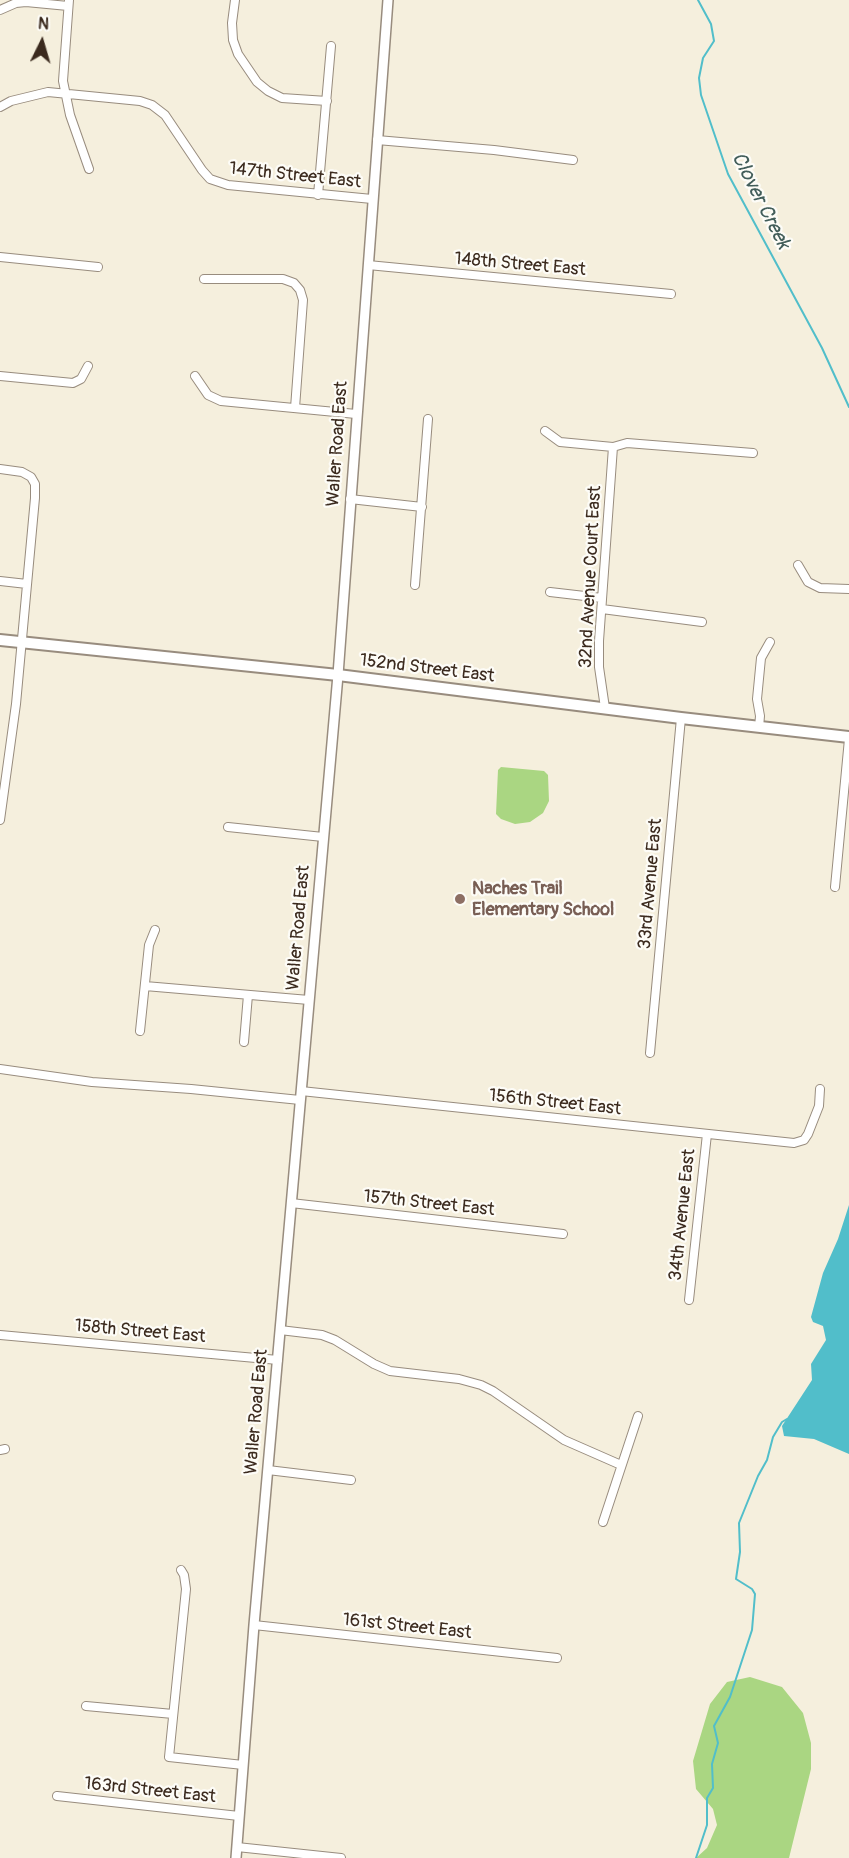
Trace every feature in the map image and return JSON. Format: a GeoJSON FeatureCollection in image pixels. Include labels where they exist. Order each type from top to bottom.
{"type":"FeatureCollection","features":[{"type":"Feature","properties":{"kind":"main road","name":"152nd Street East"},"geometry":{"type":"LineString","coordinates":[[0,640],[338,675],[849,738]]}},
{"type":"Feature","properties":{"kind":"street"},"geometry":{"type":"LineString","coordinates":[[235,0],[232,23],[233,40],[238,54],[257,82],[282,98],[327,101]]}},
{"type":"Feature","properties":{"kind":"street","name":"Waller Road East"},"geometry":{"type":"LineString","coordinates":[[237,1858],[254,1625],[338,675],[388,0]]}},
{"type":"Feature","properties":{"kind":"street"},"geometry":{"type":"LineString","coordinates":[[0,10],[16,3],[68,3],[64,63],[65,93],[69,115],[89,169]]}},
{"type":"Feature","properties":{"kind":"street"},"geometry":{"type":"LineString","coordinates":[[318,195],[331,46]]}},
{"type":"Feature","properties":{"kind":"street","name":"147th Street East"},"geometry":{"type":"LineString","coordinates":[[2,106],[48,92],[135,100],[157,108],[165,115],[210,179],[228,185],[372,199]]}},
{"type":"Feature","properties":{"kind":"street"},"geometry":{"type":"LineString","coordinates":[[377,140],[494,150],[573,160]]}},
{"type":"Feature","properties":{"kind":"street"},"geometry":{"type":"LineString","coordinates":[[0,258],[98,267]]}},
{"type":"Feature","properties":{"kind":"street","name":"148th Street East"},"geometry":{"type":"LineString","coordinates":[[368,265],[671,294]]}},
{"type":"Feature","properties":{"kind":"street"},"geometry":{"type":"LineString","coordinates":[[204,279],[283,279],[297,285],[303,300],[295,408]]}},
{"type":"Feature","properties":{"kind":"street"},"geometry":{"type":"LineString","coordinates":[[0,376],[73,383],[81,379],[88,366]]}},
{"type":"Feature","properties":{"kind":"street"},"geometry":{"type":"LineString","coordinates":[[195,376],[203,390],[221,401],[356,414]]}},
{"type":"Feature","properties":{"kind":"street"},"geometry":{"type":"LineString","coordinates":[[415,585],[428,419]]}},
{"type":"Feature","properties":{"kind":"street"},"geometry":{"type":"LineString","coordinates":[[545,431],[560,442],[613,447],[627,443],[753,453]]}},
{"type":"Feature","properties":{"kind":"street","name":"32nd Avenue Court East"},"geometry":{"type":"LineString","coordinates":[[605,708],[599,667],[599,641],[613,447]]}},
{"type":"Feature","properties":{"kind":"street"},"geometry":{"type":"LineString","coordinates":[[0,469],[22,472],[33,479],[35,498],[16,704],[0,820]]}},
{"type":"Feature","properties":{"kind":"street"},"geometry":{"type":"LineString","coordinates":[[350,499],[422,507]]}},
{"type":"Feature","properties":{"kind":"street"},"geometry":{"type":"LineString","coordinates":[[798,565],[808,582],[820,588],[849,589]]}},
{"type":"Feature","properties":{"kind":"street"},"geometry":{"type":"LineString","coordinates":[[0,581],[27,584]]}},
{"type":"Feature","properties":{"kind":"street"},"geometry":{"type":"LineString","coordinates":[[550,592],[602,598]]}},
{"type":"Feature","properties":{"kind":"street"},"geometry":{"type":"LineString","coordinates":[[602,609],[702,622]]}},
{"type":"Feature","properties":{"kind":"street"},"geometry":{"type":"LineString","coordinates":[[759,728],[760,716],[757,699],[761,658],[771,642]]}},
{"type":"Feature","properties":{"kind":"street","name":"33rd Avenue East"},"geometry":{"type":"LineString","coordinates":[[650,1053],[681,718]]}},
{"type":"Feature","properties":{"kind":"street"},"geometry":{"type":"LineString","coordinates":[[835,887],[849,738]]}},
{"type":"Feature","properties":{"kind":"street"},"geometry":{"type":"LineString","coordinates":[[228,827],[323,837]]}},
{"type":"Feature","properties":{"kind":"street"},"geometry":{"type":"LineString","coordinates":[[140,1031],[149,945],[155,930]]}},
{"type":"Feature","properties":{"kind":"street"},"geometry":{"type":"LineString","coordinates":[[145,986],[309,1000]]}},
{"type":"Feature","properties":{"kind":"street"},"geometry":{"type":"LineString","coordinates":[[244,1042],[248,995]]}},
{"type":"Feature","properties":{"kind":"street","name":"156th Street East"},"geometry":{"type":"LineString","coordinates":[[0,1069],[92,1082],[300,1095],[794,1143],[805,1138],[815,1120],[820,1089]]}},
{"type":"Feature","properties":{"kind":"street","name":"34th Avenue East"},"geometry":{"type":"LineString","coordinates":[[689,1300],[707,1134]]}},
{"type":"Feature","properties":{"kind":"street","name":"157th Street East"},"geometry":{"type":"LineString","coordinates":[[291,1203],[563,1234]]}},
{"type":"Feature","properties":{"kind":"street"},"geometry":{"type":"LineString","coordinates":[[280,1330],[322,1335],[390,1371],[459,1379],[481,1385],[564,1440],[621,1465]]}},
{"type":"Feature","properties":{"kind":"street","name":"158th Street East"},"geometry":{"type":"LineString","coordinates":[[0,1335],[278,1360]]}},
{"type":"Feature","properties":{"kind":"street"},"geometry":{"type":"LineString","coordinates":[[603,1522],[638,1416]]}},
{"type":"Feature","properties":{"kind":"street"},"geometry":{"type":"LineString","coordinates":[[268,1470],[351,1480]]}},
{"type":"Feature","properties":{"kind":"street"},"geometry":{"type":"LineString","coordinates":[[181,1570],[186,1589],[169,1757],[243,1765]]}},
{"type":"Feature","properties":{"kind":"street","name":"161st Street East"},"geometry":{"type":"LineString","coordinates":[[254,1625],[557,1658]]}},
{"type":"Feature","properties":{"kind":"street"},"geometry":{"type":"LineString","coordinates":[[86,1706],[173,1714]]}},
{"type":"Feature","properties":{"kind":"street","name":"163rd Street East"},"geometry":{"type":"LineString","coordinates":[[57,1797],[240,1816]]}},
{"type":"Feature","properties":{"kind":"street"},"geometry":{"type":"LineString","coordinates":[[237,1848],[341,1858]]}},
{"type":"Feature","properties":{"kind":"green space"},"geometry":{"type":"Polygon","coordinates":[[[501,767],[544,771],[548,775],[549,801],[543,813],[530,822],[515,824],[501,819],[496,814],[498,770],[501,767]]]}},
{"type":"Feature","properties":{"kind":"green space"},"geometry":{"type":"Polygon","coordinates":[[[750,1677],[782,1687],[803,1713],[811,1743],[811,1769],[789,1858],[696,1858],[707,1848],[717,1825],[713,1809],[696,1789],[693,1761],[710,1704],[727,1682],[750,1677]]]}},
{"type":"Feature","properties":{"kind":"water"},"geometry":{"type":"Polygon","coordinates":[[[849,1205],[849,1454],[814,1439],[784,1436],[782,1426],[812,1380],[811,1364],[826,1340],[823,1326],[813,1322],[811,1317],[823,1273],[838,1239],[849,1205]]]}},
{"type":"Feature","properties":{"kind":"waterway","name":"Clover Creek"},"geometry":{"type":"LineString","coordinates":[[698,0],[711,24],[714,41],[703,58],[699,78],[701,95],[728,174],[822,348],[849,407]]}},
{"type":"Feature","properties":{"kind":"waterway"},"geometry":{"type":"LineString","coordinates":[[696,1858],[707,1825],[707,1798],[713,1788],[712,1764],[718,1743],[714,1726],[730,1697],[752,1630],[755,1594],[752,1589],[736,1579],[740,1552],[739,1523],[767,1460],[773,1437],[782,1422],[787,1419]]}},
{"type":"Feature","properties":{"kind":"place","name":"Naches Trail Elementary School"},"geometry":{"type":"Point","coordinates":[460,899]}}]}
